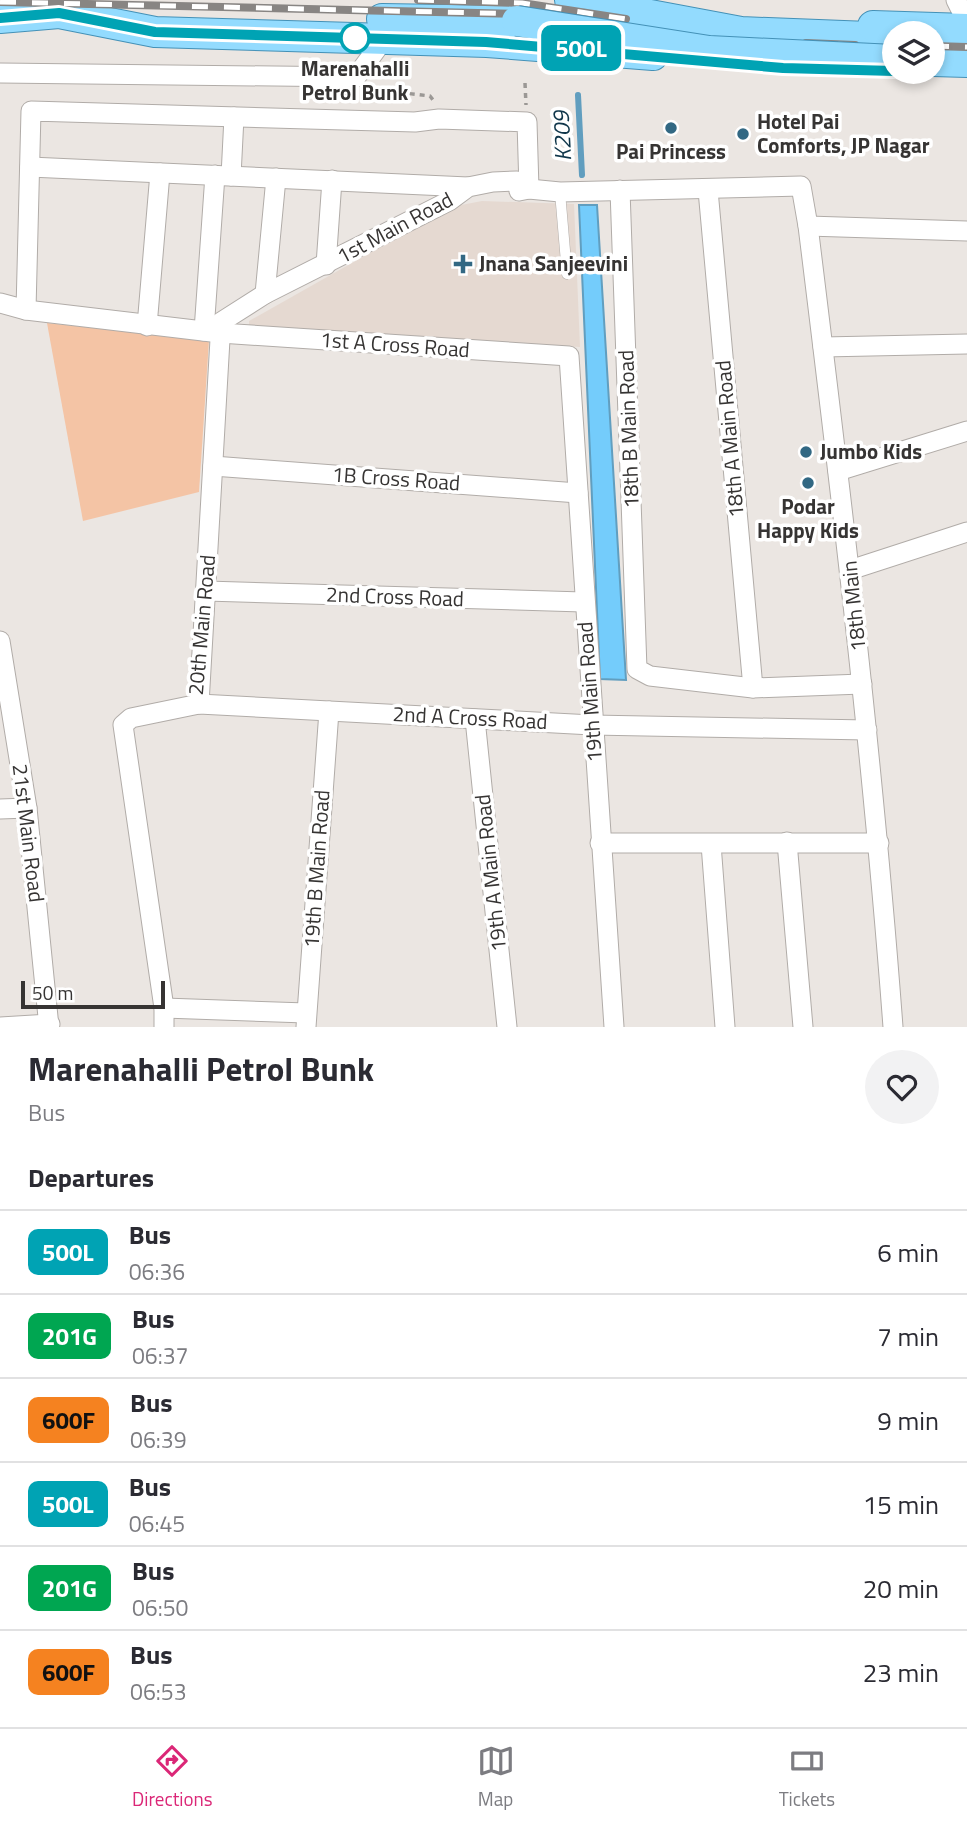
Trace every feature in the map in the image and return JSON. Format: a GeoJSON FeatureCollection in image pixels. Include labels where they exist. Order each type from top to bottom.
{"type":"FeatureCollection","features":[{"type":"Feature","properties":{"kind":"main road"},"geometry":{"type":"LineString","coordinates":[[570,0],[741,32],[882,37]]}},
{"type":"Feature","properties":{"kind":"main road"},"geometry":{"type":"LineString","coordinates":[[643,0],[774,23],[967,29]]}},
{"type":"Feature","properties":{"kind":"main road"},"geometry":{"type":"LineString","coordinates":[[59,13],[155,32],[589,49],[783,68],[882,71]]}},
{"type":"Feature","properties":{"kind":"main road"},"geometry":{"type":"LineString","coordinates":[[0,18],[59,13],[517,20],[709,51],[882,59]]}},
{"type":"Feature","properties":{"kind":"main road"},"geometry":{"type":"LineString","coordinates":[[945,39],[967,40]]}},
{"type":"Feature","properties":{"kind":"main road"},"geometry":{"type":"LineString","coordinates":[[945,61],[967,62]]}},
{"type":"Feature","properties":{"kind":"main road"},"geometry":{"type":"LineString","coordinates":[[945,72],[967,72]]}},
{"type":"Feature","properties":{"kind":"street"},"geometry":{"type":"LineString","coordinates":[[956,0],[965,12],[967,22]]}},
{"type":"Feature","properties":{"kind":"street"},"geometry":{"type":"LineString","coordinates":[[0,72],[356,77],[384,39]]}},
{"type":"Feature","properties":{"kind":"street"},"geometry":{"type":"LineString","coordinates":[[26,310],[31,111],[527,122],[529,189]]}},
{"type":"Feature","properties":{"kind":"street","name":"20th Main Road"},"geometry":{"type":"LineString","coordinates":[[164,1018],[123,725],[131,718],[199,704],[213,466],[212,332],[223,176],[234,117]]}},
{"type":"Feature","properties":{"kind":"street"},"geometry":{"type":"LineString","coordinates":[[30,167],[474,187]]}},
{"type":"Feature","properties":{"kind":"street"},"geometry":{"type":"LineString","coordinates":[[147,326],[160,173]]}},
{"type":"Feature","properties":{"kind":"street"},"geometry":{"type":"LineString","coordinates":[[265,294],[276,178]]}},
{"type":"Feature","properties":{"kind":"street"},"geometry":{"type":"LineString","coordinates":[[326,265],[332,180]]}},
{"type":"Feature","properties":{"kind":"street","name":"1st Main Road"},"geometry":{"type":"LineString","coordinates":[[212,332],[221,322],[265,294],[474,187],[493,182],[517,181],[529,189],[560,192],[800,186]]}},
{"type":"Feature","properties":{"kind":"street","name":"18th Main"},"geometry":{"type":"LineString","coordinates":[[800,186],[808,226],[850,570],[879,843],[893,1027]]}},
{"type":"Feature","properties":{"kind":"street","name":"18th B Main Road"},"geometry":{"type":"LineString","coordinates":[[620,190],[637,669],[650,676],[753,688]]}},
{"type":"Feature","properties":{"kind":"street","name":"18th A Main Road"},"geometry":{"type":"LineString","coordinates":[[708,190],[753,688]]}},
{"type":"Feature","properties":{"kind":"street"},"geometry":{"type":"LineString","coordinates":[[808,226],[967,231]]}},
{"type":"Feature","properties":{"kind":"street","name":"1st A Cross Road"},"geometry":{"type":"LineString","coordinates":[[0,303],[26,310],[147,326],[569,356]]}},
{"type":"Feature","properties":{"kind":"street"},"geometry":{"type":"LineString","coordinates":[[823,347],[967,344]]}},
{"type":"Feature","properties":{"kind":"street","name":"19th Main Road"},"geometry":{"type":"LineString","coordinates":[[569,356],[583,602],[614,1027]]}},
{"type":"Feature","properties":{"kind":"street"},"geometry":{"type":"LineString","coordinates":[[838,471],[967,431]]}},
{"type":"Feature","properties":{"kind":"street","name":"1B Cross Road"},"geometry":{"type":"LineString","coordinates":[[213,466],[578,493]]}},
{"type":"Feature","properties":{"kind":"street"},"geometry":{"type":"LineString","coordinates":[[850,570],[967,532]]}},
{"type":"Feature","properties":{"kind":"street","name":"2nd Cross Road"},"geometry":{"type":"LineString","coordinates":[[206,591],[583,602]]}},
{"type":"Feature","properties":{"kind":"street","name":"21st Main Road"},"geometry":{"type":"LineString","coordinates":[[0,641],[27,808],[50,1026]]}},
{"type":"Feature","properties":{"kind":"street"},"geometry":{"type":"LineString","coordinates":[[753,688],[862,684]]}},
{"type":"Feature","properties":{"kind":"street","name":"2nd A Cross Road"},"geometry":{"type":"LineString","coordinates":[[199,704],[592,725],[867,730]]}},
{"type":"Feature","properties":{"kind":"street","name":"19th B Main Road"},"geometry":{"type":"LineString","coordinates":[[306,1020],[329,711]]}},
{"type":"Feature","properties":{"kind":"street","name":"19th A Main Road"},"geometry":{"type":"LineString","coordinates":[[475,719],[507,1027]]}},
{"type":"Feature","properties":{"kind":"street"},"geometry":{"type":"LineString","coordinates":[[0,809],[27,808]]}},
{"type":"Feature","properties":{"kind":"street"},"geometry":{"type":"LineString","coordinates":[[787,842],[803,1027]]}},
{"type":"Feature","properties":{"kind":"street"},"geometry":{"type":"LineString","coordinates":[[600,843],[879,843]]}},
{"type":"Feature","properties":{"kind":"street"},"geometry":{"type":"LineString","coordinates":[[711,844],[725,1027]]}},
{"type":"Feature","properties":{"kind":"street"},"geometry":{"type":"LineString","coordinates":[[164,1018],[306,1020]]}},
{"type":"Feature","properties":{"kind":"street"},"geometry":{"type":"LineString","coordinates":[[0,1027],[50,1026]]}},
{"type":"Feature","properties":{"kind":"lane"},"geometry":{"type":"LineString","coordinates":[[560,192],[567,274]]}},
{"type":"Feature","properties":{"kind":"path"},"geometry":{"type":"LineString","coordinates":[[525,83],[527,110]]}},
{"type":"Feature","properties":{"kind":"path"},"geometry":{"type":"LineString","coordinates":[[373,89],[430,96]]}},
{"type":"Feature","properties":{"kind":"shaded area","name":"Jnana Sanjeevini"},"geometry":{"type":"Polygon","coordinates":[[[482,201],[574,204],[580,347],[249,330],[249,321],[451,207],[482,201]]]}},
{"type":"Feature","properties":{"kind":"shaded area"},"geometry":{"type":"Polygon","coordinates":[[[47,323],[209,340],[199,492],[83,521],[47,323]]]}},
{"type":"Feature","properties":{"kind":"water"},"geometry":{"type":"Polygon","coordinates":[[[579,205],[597,205],[626,680],[600,679],[579,205]]]}},
{"type":"Feature","properties":{"kind":"waterway","name":"K209"},"geometry":{"type":"LineString","coordinates":[[578,95],[582,175]]}},
{"type":"Feature","properties":{"kind":"railway"},"geometry":{"type":"LineString","coordinates":[[418,0],[522,3],[626,19]]}},
{"type":"Feature","properties":{"kind":"railway"},"geometry":{"type":"LineString","coordinates":[[0,2],[525,14],[616,27],[730,50],[882,56]]}},
{"type":"Feature","properties":{"kind":"railway"},"geometry":{"type":"LineString","coordinates":[[806,43],[855,45]]}},
{"type":"Feature","properties":{"kind":"railway"},"geometry":{"type":"LineString","coordinates":[[945,46],[967,47]]}},
{"type":"Feature","properties":{"kind":"bus line","name":"500L"},"geometry":{"type":"LineString","coordinates":[[0,18],[59,13],[155,32],[486,42],[783,68],[882,71]]}},
{"type":"Feature","properties":{"kind":"place","name":"Marenahalli Petrol Bunk"},"geometry":{"type":"Point","coordinates":[355,38]}},
{"type":"Feature","properties":{"kind":"place","name":"Pai Princess"},"geometry":{"type":"Point","coordinates":[671,128]}},
{"type":"Feature","properties":{"kind":"place","name":"Hotel Pai Comforts, JP Nagar"},"geometry":{"type":"Point","coordinates":[743,134]}},
{"type":"Feature","properties":{"kind":"place","name":"Jnana Sanjeevini"},"geometry":{"type":"Point","coordinates":[463,264]}},
{"type":"Feature","properties":{"kind":"place","name":"Jumbo Kids"},"geometry":{"type":"Point","coordinates":[806,452]}},
{"type":"Feature","properties":{"kind":"place","name":"Podar Happy Kids"},"geometry":{"type":"Point","coordinates":[808,483]}}]}
